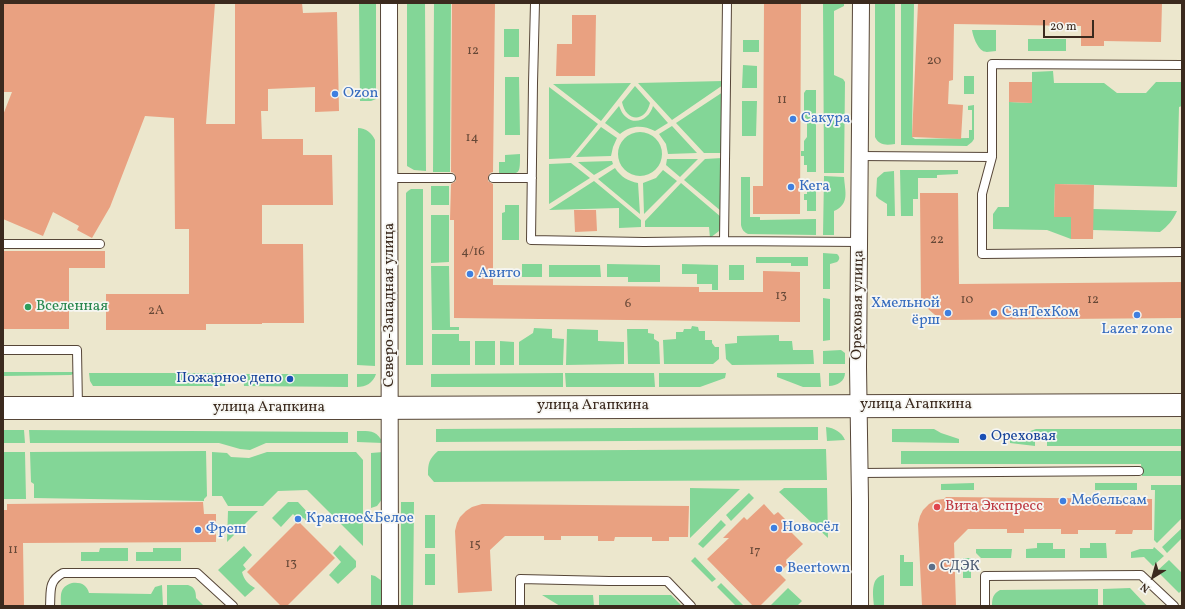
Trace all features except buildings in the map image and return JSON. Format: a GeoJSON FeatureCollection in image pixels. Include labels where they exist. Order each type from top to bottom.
{"type":"FeatureCollection","features":[{"type":"Feature","properties":{"kind":"main road","name":"улица Агапкина"},"geometry":{"type":"LineString","coordinates":[[3,408],[1182,404]]}},
{"type":"Feature","properties":{"kind":"street","name":"Северо-Западная улица"},"geometry":{"type":"LineString","coordinates":[[389,3],[390,606]]}},
{"type":"Feature","properties":{"kind":"street","name":"Ореховая улица"},"geometry":{"type":"LineString","coordinates":[[860,606],[860,473],[858,406],[861,3]]}},
{"type":"Feature","properties":{"kind":"lane"},"geometry":{"type":"LineString","coordinates":[[535,3],[531,240],[644,242],[860,242]]}},
{"type":"Feature","properties":{"kind":"lane"},"geometry":{"type":"LineString","coordinates":[[724,241],[727,3]]}},
{"type":"Feature","properties":{"kind":"lane"},"geometry":{"type":"LineString","coordinates":[[1182,65],[992,64],[992,158],[982,194],[982,254],[1182,252]]}},
{"type":"Feature","properties":{"kind":"lane"},"geometry":{"type":"LineString","coordinates":[[860,156],[992,158]]}},
{"type":"Feature","properties":{"kind":"lane"},"geometry":{"type":"LineString","coordinates":[[390,178],[451,178]]}},
{"type":"Feature","properties":{"kind":"lane"},"geometry":{"type":"LineString","coordinates":[[493,178],[532,178]]}},
{"type":"Feature","properties":{"kind":"lane"},"geometry":{"type":"LineString","coordinates":[[3,244],[100,244]]}},
{"type":"Feature","properties":{"kind":"lane"},"geometry":{"type":"LineString","coordinates":[[3,350],[77,350],[78,408]]}},
{"type":"Feature","properties":{"kind":"lane"},"geometry":{"type":"LineString","coordinates":[[860,473],[1139,471]]}},
{"type":"Feature","properties":{"kind":"lane"},"geometry":{"type":"LineString","coordinates":[[50,606],[51,585],[56,577],[63,573],[197,573],[233,606]]}},
{"type":"Feature","properties":{"kind":"lane"},"geometry":{"type":"LineString","coordinates":[[985,606],[985,576],[1141,575],[1174,606]]}},
{"type":"Feature","properties":{"kind":"lane"},"geometry":{"type":"LineString","coordinates":[[520,606],[520,579],[667,581],[691,606]]}},
{"type":"Feature","properties":{"kind":"green space"},"geometry":{"type":"Polygon","coordinates":[[[359,3],[376,3],[376,99],[371,101],[360,101],[359,3]]]}},
{"type":"Feature","properties":{"kind":"green space"},"geometry":{"type":"Polygon","coordinates":[[[407,3],[425,3],[426,171],[414,170],[407,166],[407,3]]]}},
{"type":"Feature","properties":{"kind":"green space"},"geometry":{"type":"Polygon","coordinates":[[[434,3],[451,3],[450,172],[433,172],[434,3]]]}},
{"type":"Feature","properties":{"kind":"green space"},"geometry":{"type":"Polygon","coordinates":[[[823,3],[844,3],[844,6],[834,11],[834,75],[843,79],[845,82],[844,173],[824,173],[823,3]]]}},
{"type":"Feature","properties":{"kind":"green space"},"geometry":{"type":"Polygon","coordinates":[[[875,3],[895,3],[895,144],[886,145],[879,142],[875,137],[875,3]]]}},
{"type":"Feature","properties":{"kind":"green space"},"geometry":{"type":"Polygon","coordinates":[[[901,3],[914,3],[912,137],[915,139],[969,138],[969,130],[972,130],[972,110],[968,110],[968,106],[974,105],[974,139],[967,146],[901,145],[901,3]]]}},
{"type":"Feature","properties":{"kind":"green space"},"geometry":{"type":"Polygon","coordinates":[[[504,29],[519,29],[519,57],[504,57],[504,29]]]}},
{"type":"Feature","properties":{"kind":"green space"},"geometry":{"type":"Polygon","coordinates":[[[972,30],[996,30],[996,51],[983,51],[976,42],[972,30]]]}},
{"type":"Feature","properties":{"kind":"green space"},"geometry":{"type":"Polygon","coordinates":[[[1028,39],[1066,39],[1066,51],[1028,51],[1028,39]]]}},
{"type":"Feature","properties":{"kind":"green space"},"geometry":{"type":"Polygon","coordinates":[[[743,40],[759,40],[759,52],[743,52],[743,40]]]}},
{"type":"Feature","properties":{"kind":"green space"},"geometry":{"type":"Polygon","coordinates":[[[743,65],[757,66],[757,88],[742,88],[743,65]]]}},
{"type":"Feature","properties":{"kind":"green space"},"geometry":{"type":"Polygon","coordinates":[[[1053,71],[1054,83],[1104,83],[1117,93],[1146,93],[1156,82],[1182,82],[1182,106],[1179,107],[1177,187],[1055,184],[1054,217],[1071,217],[1071,239],[1047,230],[993,229],[993,214],[998,207],[1009,207],[1009,102],[1032,103],[1032,72],[1053,71]]]}},
{"type":"Feature","properties":{"kind":"green space"},"geometry":{"type":"Polygon","coordinates":[[[964,76],[974,76],[974,94],[964,94],[964,76]]]}},
{"type":"Feature","properties":{"kind":"green space"},"geometry":{"type":"Polygon","coordinates":[[[505,77],[519,77],[520,135],[505,135],[505,77]]]}},
{"type":"Feature","properties":{"kind":"green space"},"geometry":{"type":"Polygon","coordinates":[[[723,81],[723,85],[672,120],[638,83],[723,81]]]}},
{"type":"Feature","properties":{"kind":"green space"},"geometry":{"type":"Polygon","coordinates":[[[631,83],[601,121],[553,84],[554,84],[631,83]]]}},
{"type":"Feature","properties":{"kind":"green space"},"geometry":{"type":"Polygon","coordinates":[[[635,86],[650,103],[648,110],[640,117],[636,118],[627,113],[622,102],[635,86]]]}},
{"type":"Feature","properties":{"kind":"green space"},"geometry":{"type":"Polygon","coordinates":[[[549,87],[598,124],[570,158],[549,159],[549,87]]]}},
{"type":"Feature","properties":{"kind":"green space"},"geometry":{"type":"Polygon","coordinates":[[[806,90],[816,90],[816,172],[807,172],[807,165],[804,165],[804,156],[801,156],[801,151],[804,151],[804,141],[807,137],[807,119],[804,117],[804,93],[806,90]]]}},
{"type":"Feature","properties":{"kind":"green space"},"geometry":{"type":"Polygon","coordinates":[[[723,92],[722,153],[704,153],[676,123],[723,92]]]}},
{"type":"Feature","properties":{"kind":"green space"},"geometry":{"type":"Polygon","coordinates":[[[742,101],[757,101],[756,136],[742,136],[742,101]]]}},
{"type":"Feature","properties":{"kind":"green space"},"geometry":{"type":"Polygon","coordinates":[[[619,106],[625,116],[630,120],[638,121],[649,114],[653,106],[668,123],[655,131],[637,127],[628,129],[620,134],[605,123],[619,106]]]}},
{"type":"Feature","properties":{"kind":"green space"},"geometry":{"type":"Polygon","coordinates":[[[672,126],[697,153],[668,154],[666,144],[659,134],[672,126]]]}},
{"type":"Feature","properties":{"kind":"green space"},"geometry":{"type":"Polygon","coordinates":[[[601,127],[617,138],[611,156],[576,157],[601,127]]]}},
{"type":"Feature","properties":{"kind":"green space"},"geometry":{"type":"Polygon","coordinates":[[[358,128],[368,131],[375,140],[375,366],[357,365],[358,128]]]}},
{"type":"Feature","properties":{"kind":"green space"},"geometry":{"type":"Polygon","coordinates":[[[636,132],[644,132],[649,133],[656,138],[661,145],[661,163],[656,170],[649,175],[636,176],[628,173],[621,166],[618,158],[618,150],[621,142],[628,135],[636,132]]]}},
{"type":"Feature","properties":{"kind":"green space"},"geometry":{"type":"Polygon","coordinates":[[[520,154],[520,167],[517,172],[499,173],[499,162],[505,162],[505,155],[520,154]]]}},
{"type":"Feature","properties":{"kind":"green space"},"geometry":{"type":"Polygon","coordinates":[[[722,158],[721,211],[684,180],[705,159],[722,158]]]}},
{"type":"Feature","properties":{"kind":"green space"},"geometry":{"type":"Polygon","coordinates":[[[667,159],[698,159],[680,177],[666,165],[667,159]]]}},
{"type":"Feature","properties":{"kind":"green space"},"geometry":{"type":"Polygon","coordinates":[[[612,161],[613,164],[594,175],[578,162],[612,161]]]}},
{"type":"Feature","properties":{"kind":"green space"},"geometry":{"type":"Polygon","coordinates":[[[571,163],[590,178],[549,204],[549,164],[571,163]]]}},
{"type":"Feature","properties":{"kind":"green space"},"geometry":{"type":"Polygon","coordinates":[[[615,168],[625,178],[638,183],[640,214],[598,179],[615,168]]]}},
{"type":"Feature","properties":{"kind":"green space"},"geometry":{"type":"Polygon","coordinates":[[[663,170],[677,181],[644,214],[643,183],[656,178],[663,170]]]}},
{"type":"Feature","properties":{"kind":"green space"},"geometry":{"type":"Polygon","coordinates":[[[900,170],[958,170],[958,174],[937,175],[937,178],[918,178],[918,199],[913,199],[913,216],[901,216],[900,170]]]}},
{"type":"Feature","properties":{"kind":"green space"},"geometry":{"type":"Polygon","coordinates":[[[894,171],[895,216],[887,216],[887,204],[876,196],[877,178],[884,172],[894,171]]]}},
{"type":"Feature","properties":{"kind":"green space"},"geometry":{"type":"Polygon","coordinates":[[[824,176],[844,177],[845,197],[842,205],[834,211],[834,235],[823,235],[824,176]]]}},
{"type":"Feature","properties":{"kind":"green space"},"geometry":{"type":"Polygon","coordinates":[[[741,177],[750,177],[750,217],[760,217],[760,220],[816,219],[816,235],[748,234],[745,232],[741,225],[741,177]]]}},
{"type":"Feature","properties":{"kind":"green space"},"geometry":{"type":"Polygon","coordinates":[[[594,181],[641,220],[641,227],[619,228],[619,208],[549,210],[594,181]]]}},
{"type":"Feature","properties":{"kind":"green space"},"geometry":{"type":"Polygon","coordinates":[[[681,183],[721,217],[719,231],[710,238],[709,227],[645,227],[645,221],[681,183]]]}},
{"type":"Feature","properties":{"kind":"green space"},"geometry":{"type":"Polygon","coordinates":[[[807,183],[816,183],[816,211],[807,211],[807,200],[804,200],[804,194],[807,194],[807,183]]]}},
{"type":"Feature","properties":{"kind":"green space"},"geometry":{"type":"Polygon","coordinates":[[[431,186],[449,186],[449,205],[431,205],[431,186]]]}},
{"type":"Feature","properties":{"kind":"green space"},"geometry":{"type":"Polygon","coordinates":[[[411,189],[423,189],[423,365],[406,365],[406,193],[411,189]]]}},
{"type":"Feature","properties":{"kind":"green space"},"geometry":{"type":"Polygon","coordinates":[[[505,205],[519,205],[519,240],[502,240],[502,213],[505,212],[505,205]]]}},
{"type":"Feature","properties":{"kind":"green space"},"geometry":{"type":"Polygon","coordinates":[[[1093,209],[1177,211],[1170,223],[1160,232],[1093,230],[1093,209]]]}},
{"type":"Feature","properties":{"kind":"green space"},"geometry":{"type":"Polygon","coordinates":[[[431,215],[449,215],[449,262],[431,263],[431,215]]]}},
{"type":"Feature","properties":{"kind":"green space"},"geometry":{"type":"Polygon","coordinates":[[[823,253],[837,254],[839,257],[837,262],[830,264],[830,289],[823,289],[823,253]]]}},
{"type":"Feature","properties":{"kind":"green space"},"geometry":{"type":"Polygon","coordinates":[[[756,257],[808,257],[808,266],[791,266],[791,263],[756,263],[756,257]]]}},
{"type":"Feature","properties":{"kind":"green space"},"geometry":{"type":"Polygon","coordinates":[[[522,264],[542,264],[542,277],[522,277],[522,264]]]}},
{"type":"Feature","properties":{"kind":"green space"},"geometry":{"type":"Polygon","coordinates":[[[607,264],[660,265],[660,282],[628,282],[628,277],[607,277],[607,264]]]}},
{"type":"Feature","properties":{"kind":"green space"},"geometry":{"type":"Polygon","coordinates":[[[682,264],[718,265],[718,290],[712,290],[712,284],[697,284],[697,274],[682,274],[682,264]]]}},
{"type":"Feature","properties":{"kind":"green space"},"geometry":{"type":"Polygon","coordinates":[[[549,265],[600,265],[601,277],[549,277],[549,265]]]}},
{"type":"Feature","properties":{"kind":"green space"},"geometry":{"type":"Polygon","coordinates":[[[729,265],[744,265],[744,280],[729,280],[729,265]]]}},
{"type":"Feature","properties":{"kind":"green space"},"geometry":{"type":"Polygon","coordinates":[[[431,266],[449,266],[450,327],[459,327],[459,330],[432,330],[431,266]]]}},
{"type":"Feature","properties":{"kind":"green space"},"geometry":{"type":"Polygon","coordinates":[[[823,298],[830,299],[830,340],[823,341],[823,298]]]}},
{"type":"Feature","properties":{"kind":"green space"},"geometry":{"type":"Polygon","coordinates":[[[692,326],[698,327],[699,331],[705,331],[705,340],[712,340],[715,347],[719,347],[719,359],[713,364],[664,364],[663,340],[676,339],[676,332],[683,332],[684,329],[691,329],[692,326]]]}},
{"type":"Feature","properties":{"kind":"green space"},"geometry":{"type":"Polygon","coordinates":[[[534,328],[552,329],[552,338],[564,339],[563,365],[519,365],[519,342],[533,333],[534,328]]]}},
{"type":"Feature","properties":{"kind":"green space"},"geometry":{"type":"Polygon","coordinates":[[[567,329],[598,330],[598,341],[624,342],[624,364],[566,365],[567,329]]]}},
{"type":"Feature","properties":{"kind":"green space"},"geometry":{"type":"Polygon","coordinates":[[[627,329],[648,329],[648,333],[654,334],[654,339],[659,342],[660,364],[628,364],[627,329]]]}},
{"type":"Feature","properties":{"kind":"green space"},"geometry":{"type":"Polygon","coordinates":[[[432,334],[459,334],[459,341],[470,341],[470,365],[432,365],[432,334]]]}},
{"type":"Feature","properties":{"kind":"green space"},"geometry":{"type":"Polygon","coordinates":[[[779,335],[779,341],[792,341],[793,350],[813,350],[814,364],[732,365],[726,359],[725,344],[737,343],[737,336],[779,335]]]}},
{"type":"Feature","properties":{"kind":"green space"},"geometry":{"type":"Polygon","coordinates":[[[475,341],[495,341],[495,365],[475,365],[475,341]]]}},
{"type":"Feature","properties":{"kind":"green space"},"geometry":{"type":"Polygon","coordinates":[[[500,341],[514,342],[514,365],[500,365],[500,341]]]}},
{"type":"Feature","properties":{"kind":"green space"},"geometry":{"type":"Polygon","coordinates":[[[841,350],[845,353],[845,364],[823,364],[823,351],[841,350]]]}},
{"type":"Feature","properties":{"kind":"green space"},"geometry":{"type":"Polygon","coordinates":[[[3,372],[74,372],[71,375],[3,376],[3,372]]]}},
{"type":"Feature","properties":{"kind":"green space"},"geometry":{"type":"Polygon","coordinates":[[[89,373],[225,373],[225,386],[93,386],[90,381],[89,373]]]}},
{"type":"Feature","properties":{"kind":"green space"},"geometry":{"type":"Polygon","coordinates":[[[563,373],[563,387],[431,387],[431,374],[563,373]]]}},
{"type":"Feature","properties":{"kind":"green space"},"geometry":{"type":"Polygon","coordinates":[[[565,373],[654,373],[655,387],[566,387],[565,373]]]}},
{"type":"Feature","properties":{"kind":"green space"},"geometry":{"type":"Polygon","coordinates":[[[659,373],[726,373],[725,378],[700,387],[659,387],[659,373]]]}},
{"type":"Feature","properties":{"kind":"green space"},"geometry":{"type":"Polygon","coordinates":[[[777,373],[820,373],[821,387],[803,387],[777,377],[777,373]]]}},
{"type":"Feature","properties":{"kind":"green space"},"geometry":{"type":"Polygon","coordinates":[[[829,373],[845,373],[845,376],[840,382],[829,386],[829,373]]]}},
{"type":"Feature","properties":{"kind":"green space"},"geometry":{"type":"Polygon","coordinates":[[[243,374],[348,374],[348,387],[244,386],[243,374]]]}},
{"type":"Feature","properties":{"kind":"green space"},"geometry":{"type":"Polygon","coordinates":[[[357,374],[376,374],[369,384],[357,387],[357,374]]]}},
{"type":"Feature","properties":{"kind":"green space"},"geometry":{"type":"Polygon","coordinates":[[[818,427],[818,440],[436,442],[436,429],[818,427]]]}},
{"type":"Feature","properties":{"kind":"green space"},"geometry":{"type":"Polygon","coordinates":[[[826,427],[837,431],[845,440],[827,441],[826,427]]]}},
{"type":"Feature","properties":{"kind":"green space"},"geometry":{"type":"Polygon","coordinates":[[[892,429],[934,429],[959,439],[959,443],[892,442],[892,429]]]}},
{"type":"Feature","properties":{"kind":"green space"},"geometry":{"type":"Polygon","coordinates":[[[1036,429],[1182,429],[1182,446],[1047,446],[1047,432],[1035,432],[1035,446],[1010,443],[1010,438],[1036,429]]]}},
{"type":"Feature","properties":{"kind":"green space"},"geometry":{"type":"Polygon","coordinates":[[[3,430],[24,430],[25,443],[3,443],[3,430]]]}},
{"type":"Feature","properties":{"kind":"green space"},"geometry":{"type":"Polygon","coordinates":[[[29,430],[348,432],[348,443],[266,443],[250,450],[240,449],[219,443],[30,443],[29,430]]]}},
{"type":"Feature","properties":{"kind":"green space"},"geometry":{"type":"Polygon","coordinates":[[[357,431],[376,433],[383,443],[357,442],[357,431]]]}},
{"type":"Feature","properties":{"kind":"green space"},"geometry":{"type":"Polygon","coordinates":[[[826,449],[827,480],[434,482],[428,475],[428,467],[430,462],[438,451],[826,449]]]}},
{"type":"Feature","properties":{"kind":"green space"},"geometry":{"type":"Polygon","coordinates":[[[206,451],[207,496],[204,501],[34,498],[34,484],[31,482],[30,452],[206,451]]]}},
{"type":"Feature","properties":{"kind":"green space"},"geometry":{"type":"Polygon","coordinates":[[[901,451],[1182,451],[1182,476],[1142,476],[1141,464],[901,464],[901,451]]]}},
{"type":"Feature","properties":{"kind":"green space"},"geometry":{"type":"Polygon","coordinates":[[[3,452],[25,452],[26,499],[3,499],[3,452]]]}},
{"type":"Feature","properties":{"kind":"green space"},"geometry":{"type":"Polygon","coordinates":[[[212,452],[227,453],[231,457],[249,458],[267,452],[356,452],[363,460],[363,546],[307,490],[278,491],[263,506],[228,506],[222,496],[212,496],[212,452]]]}},
{"type":"Feature","properties":{"kind":"green space"},"geometry":{"type":"Polygon","coordinates":[[[383,452],[383,498],[377,506],[371,508],[371,453],[383,452]]]}},
{"type":"Feature","properties":{"kind":"green space"},"geometry":{"type":"Polygon","coordinates":[[[974,483],[974,490],[941,490],[941,484],[974,483]]]}},
{"type":"Feature","properties":{"kind":"green space"},"geometry":{"type":"Polygon","coordinates":[[[1095,483],[1137,483],[1137,490],[1095,490],[1095,483]]]}},
{"type":"Feature","properties":{"kind":"green space"},"geometry":{"type":"Polygon","coordinates":[[[1151,485],[1182,485],[1182,518],[1157,543],[1154,540],[1155,490],[1151,490],[1151,485]]]}},
{"type":"Feature","properties":{"kind":"green space"},"geometry":{"type":"Polygon","coordinates":[[[690,488],[740,489],[690,538],[690,488]]]}},
{"type":"Feature","properties":{"kind":"green space"},"geometry":{"type":"Polygon","coordinates":[[[784,488],[827,488],[828,538],[779,492],[784,488]]]}},
{"type":"Feature","properties":{"kind":"green space"},"geometry":{"type":"Polygon","coordinates":[[[749,493],[754,498],[731,521],[726,515],[749,493]]]}},
{"type":"Feature","properties":{"kind":"green space"},"geometry":{"type":"Polygon","coordinates":[[[288,502],[298,502],[311,516],[306,521],[304,518],[299,520],[293,514],[281,527],[272,518],[288,502]]]}},
{"type":"Feature","properties":{"kind":"green space"},"geometry":{"type":"Polygon","coordinates":[[[401,502],[414,502],[413,606],[401,606],[401,502]]]}},
{"type":"Feature","properties":{"kind":"green space"},"geometry":{"type":"Polygon","coordinates":[[[228,511],[258,511],[227,542],[228,511]]]}},
{"type":"Feature","properties":{"kind":"green space"},"geometry":{"type":"Polygon","coordinates":[[[425,515],[435,515],[435,548],[425,548],[425,515]]]}},
{"type":"Feature","properties":{"kind":"green space"},"geometry":{"type":"Polygon","coordinates":[[[721,520],[726,525],[703,548],[698,544],[721,520]]]}},
{"type":"Feature","properties":{"kind":"green space"},"geometry":{"type":"Polygon","coordinates":[[[1182,528],[1182,538],[1167,553],[1162,547],[1182,528]]]}},
{"type":"Feature","properties":{"kind":"green space"},"geometry":{"type":"Polygon","coordinates":[[[1037,543],[1053,543],[1053,549],[1065,549],[1065,558],[1026,558],[1026,549],[1037,548],[1037,543]]]}},
{"type":"Feature","properties":{"kind":"green space"},"geometry":{"type":"Polygon","coordinates":[[[1090,543],[1106,543],[1107,558],[1080,558],[1080,548],[1090,548],[1090,543]]]}},
{"type":"Feature","properties":{"kind":"green space"},"geometry":{"type":"Polygon","coordinates":[[[340,545],[356,561],[356,567],[338,584],[329,575],[341,562],[333,553],[340,545]]]}},
{"type":"Feature","properties":{"kind":"green space"},"geometry":{"type":"Polygon","coordinates":[[[244,546],[252,555],[243,565],[246,569],[242,572],[247,582],[255,588],[245,597],[218,570],[244,546]]]}},
{"type":"Feature","properties":{"kind":"green space"},"geometry":{"type":"Polygon","coordinates":[[[1154,547],[1164,556],[1153,566],[1144,557],[1131,558],[1131,552],[1140,549],[1153,549],[1154,547]]]}},
{"type":"Feature","properties":{"kind":"green space"},"geometry":{"type":"Polygon","coordinates":[[[100,548],[128,548],[128,561],[81,561],[81,552],[99,552],[100,548]]]}},
{"type":"Feature","properties":{"kind":"green space"},"geometry":{"type":"Polygon","coordinates":[[[153,548],[181,548],[181,561],[136,561],[136,552],[153,552],[153,548]]]}},
{"type":"Feature","properties":{"kind":"green space"},"geometry":{"type":"Polygon","coordinates":[[[976,549],[1012,549],[1011,558],[981,558],[976,553],[976,549]]]}},
{"type":"Feature","properties":{"kind":"green space"},"geometry":{"type":"Polygon","coordinates":[[[425,554],[435,554],[435,585],[425,585],[425,554]]]}},
{"type":"Feature","properties":{"kind":"green space"},"geometry":{"type":"Polygon","coordinates":[[[900,555],[904,555],[904,562],[913,562],[913,586],[900,586],[900,555]]]}},
{"type":"Feature","properties":{"kind":"green space"},"geometry":{"type":"Polygon","coordinates":[[[695,557],[716,579],[712,582],[691,561],[695,557]]]}},
{"type":"Feature","properties":{"kind":"green space"},"geometry":{"type":"Polygon","coordinates":[[[963,558],[971,558],[971,578],[963,578],[963,558]]]}},
{"type":"Feature","properties":{"kind":"green space"},"geometry":{"type":"Polygon","coordinates":[[[1169,560],[1182,573],[1182,590],[1179,593],[1157,571],[1169,560]]]}},
{"type":"Feature","properties":{"kind":"green space"},"geometry":{"type":"Polygon","coordinates":[[[371,575],[382,581],[384,606],[371,606],[371,575]]]}},
{"type":"Feature","properties":{"kind":"green space"},"geometry":{"type":"Polygon","coordinates":[[[884,575],[884,606],[874,606],[874,583],[876,579],[884,575]]]}},
{"type":"Feature","properties":{"kind":"green space"},"geometry":{"type":"Polygon","coordinates":[[[72,583],[83,585],[87,588],[89,593],[151,594],[155,587],[162,585],[163,606],[61,606],[61,595],[63,589],[72,583]]]}},
{"type":"Feature","properties":{"kind":"green space"},"geometry":{"type":"Polygon","coordinates":[[[721,583],[744,606],[736,606],[717,587],[721,583]]]}},
{"type":"Feature","properties":{"kind":"green space"},"geometry":{"type":"Polygon","coordinates":[[[167,585],[188,585],[192,587],[195,590],[196,598],[204,606],[167,606],[167,585]]]}},
{"type":"Feature","properties":{"kind":"green space"},"geometry":{"type":"Polygon","coordinates":[[[788,588],[802,601],[797,606],[770,606],[788,588]]]}},
{"type":"Feature","properties":{"kind":"green space"},"geometry":{"type":"Polygon","coordinates":[[[1130,588],[1147,606],[1103,606],[1103,589],[1130,588]]]}},
{"type":"Feature","properties":{"kind":"green space"},"geometry":{"type":"Polygon","coordinates":[[[1098,589],[1098,606],[992,606],[993,596],[1000,590],[1098,589]]]}},
{"type":"Feature","properties":{"kind":"green space"},"geometry":{"type":"Polygon","coordinates":[[[542,595],[593,595],[594,606],[560,606],[542,595]]]}},
{"type":"Feature","properties":{"kind":"green space"},"geometry":{"type":"Polygon","coordinates":[[[599,595],[671,595],[682,606],[599,606],[599,595]]]}},
{"type":"Feature","properties":{"kind":"place","name":"Ozon"},"geometry":{"type":"Point","coordinates":[335,94]}},
{"type":"Feature","properties":{"kind":"place","name":"Сакура"},"geometry":{"type":"Point","coordinates":[793,119]}},
{"type":"Feature","properties":{"kind":"place","name":"Кега"},"geometry":{"type":"Point","coordinates":[791,187]}},
{"type":"Feature","properties":{"kind":"place","name":"Авито"},"geometry":{"type":"Point","coordinates":[470,274]}},
{"type":"Feature","properties":{"kind":"place","name":"Вселенная"},"geometry":{"type":"Point","coordinates":[28,307]}},
{"type":"Feature","properties":{"kind":"place","name":"Хмельной ёрш"},"geometry":{"type":"Point","coordinates":[948,313]}},
{"type":"Feature","properties":{"kind":"place","name":"СанТехКом"},"geometry":{"type":"Point","coordinates":[994,313]}},
{"type":"Feature","properties":{"kind":"place","name":"Lazer zone"},"geometry":{"type":"Point","coordinates":[1137,315]}},
{"type":"Feature","properties":{"kind":"place","name":"Пожарное депо"},"geometry":{"type":"Point","coordinates":[290,379]}},
{"type":"Feature","properties":{"kind":"place","name":"Ореховая"},"geometry":{"type":"Point","coordinates":[983,437]}},
{"type":"Feature","properties":{"kind":"place","name":"Мебельсам"},"geometry":{"type":"Point","coordinates":[1063,501]}},
{"type":"Feature","properties":{"kind":"place","name":"Вита Экспресс"},"geometry":{"type":"Point","coordinates":[937,507]}},
{"type":"Feature","properties":{"kind":"place","name":"Красное&Белое"},"geometry":{"type":"Point","coordinates":[298,519]}},
{"type":"Feature","properties":{"kind":"place","name":"Новосёл"},"geometry":{"type":"Point","coordinates":[774,528]}},
{"type":"Feature","properties":{"kind":"place","name":"Фреш"},"geometry":{"type":"Point","coordinates":[198,530]}},
{"type":"Feature","properties":{"kind":"place","name":"СДЭК"},"geometry":{"type":"Point","coordinates":[932,567]}},
{"type":"Feature","properties":{"kind":"place","name":"Beertown"},"geometry":{"type":"Point","coordinates":[779,569]}}]}
